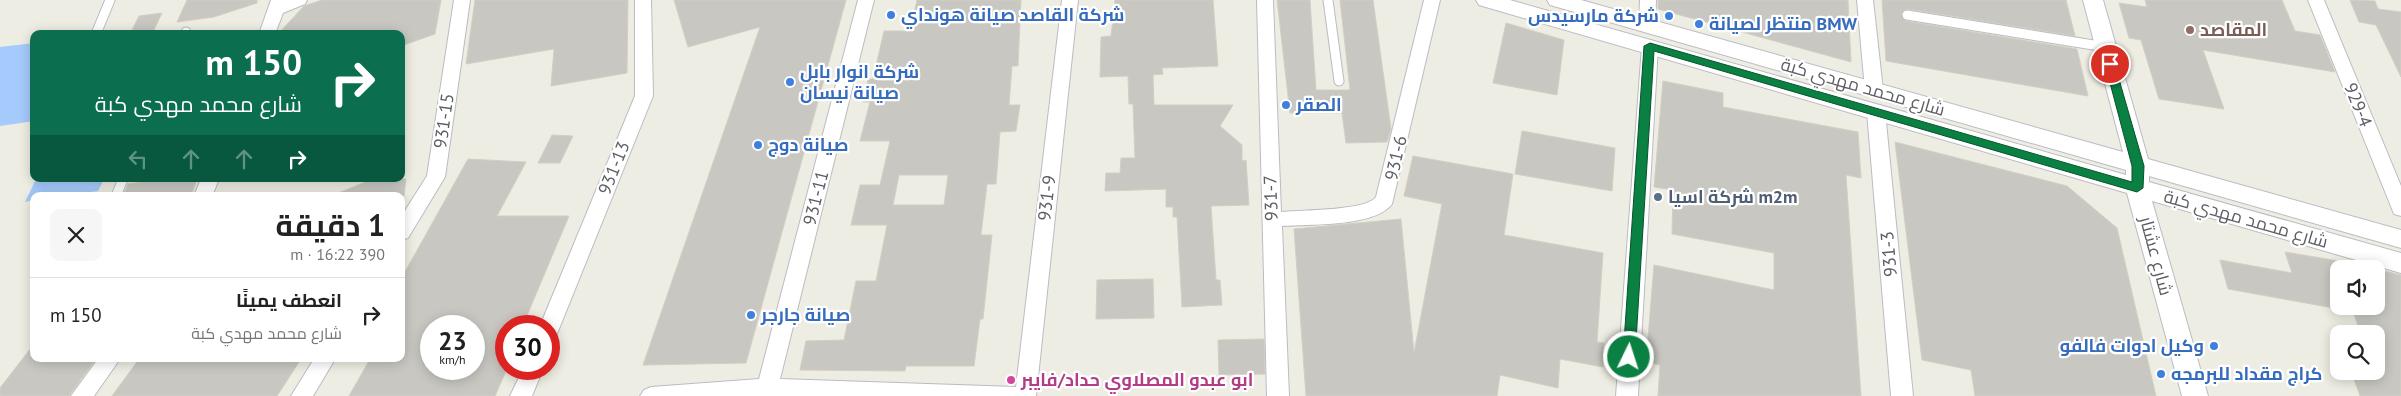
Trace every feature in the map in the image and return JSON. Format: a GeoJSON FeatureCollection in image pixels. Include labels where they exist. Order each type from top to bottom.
{"type":"FeatureCollection","features":[{"type":"Feature","properties":{"kind":"street"},"geometry":{"type":"LineString","coordinates":[[269,30],[278,5],[299,0]]}},
{"type":"Feature","properties":{"kind":"street","name":"931-15"},"geometry":{"type":"LineString","coordinates":[[405,227],[436,177],[462,0]]}},
{"type":"Feature","properties":{"kind":"street","name":"931-13"},"geometry":{"type":"LineString","coordinates":[[555,315],[644,96],[643,0]]}},
{"type":"Feature","properties":{"kind":"street","name":"931-11"},"geometry":{"type":"LineString","coordinates":[[766,392],[866,0]]}},
{"type":"Feature","properties":{"kind":"street","name":"931-9"},"geometry":{"type":"LineString","coordinates":[[1023,396],[1070,0]]}},
{"type":"Feature","properties":{"kind":"street","name":"931-7"},"geometry":{"type":"LineString","coordinates":[[1265,0],[1278,396]]}},
{"type":"Feature","properties":{"kind":"street","name":"931-6"},"geometry":{"type":"LineString","coordinates":[[1272,220],[1362,213],[1372,210],[1385,199],[1432,0]]}},
{"type":"Feature","properties":{"kind":"street","name":"شارع محمد مهدي كبة"},"geometry":{"type":"LineString","coordinates":[[1486,0],[1648,36],[1788,75],[1874,90],[2401,263]]}},
{"type":"Feature","properties":{"kind":"street","name":"شارع محمد مهدي كبة"},"geometry":{"type":"LineString","coordinates":[[1557,0],[1648,36]]}},
{"type":"Feature","properties":{"kind":"street"},"geometry":{"type":"LineString","coordinates":[[1627,396],[1648,36],[1648,0]]}},
{"type":"Feature","properties":{"kind":"street"},"geometry":{"type":"LineString","coordinates":[[1865,0],[1874,90]]}},
{"type":"Feature","properties":{"kind":"street","name":"شارع عشتار"},"geometry":{"type":"LineString","coordinates":[[2093,0],[2137,177],[2195,396]]}},
{"type":"Feature","properties":{"kind":"street","name":"929-4"},"geometry":{"type":"LineString","coordinates":[[2316,0],[2401,209]]}},
{"type":"Feature","properties":{"kind":"street","name":"شارع محمد مهدي كبة"},"geometry":{"type":"LineString","coordinates":[[1788,75],[1876,112],[2137,177],[2401,238]]}},
{"type":"Feature","properties":{"kind":"street","name":"931-3"},"geometry":{"type":"LineString","coordinates":[[1876,112],[1902,396]]}},
{"type":"Feature","properties":{"kind":"street"},"geometry":{"type":"LineString","coordinates":[[82,396],[108,362]]}},
{"type":"Feature","properties":{"kind":"street"},"geometry":{"type":"LineString","coordinates":[[302,396],[323,362]]}},
{"type":"Feature","properties":{"kind":"street"},"geometry":{"type":"LineString","coordinates":[[521,396],[528,380]]}},
{"type":"Feature","properties":{"kind":"street"},"geometry":{"type":"LineString","coordinates":[[651,396],[766,392],[1023,396]]}},
{"type":"Feature","properties":{"kind":"lane"},"geometry":{"type":"LineString","coordinates":[[98,30],[110,0]]}},
{"type":"Feature","properties":{"kind":"lane"},"geometry":{"type":"LineString","coordinates":[[1328,0],[1339,81]]}},
{"type":"Feature","properties":{"kind":"lane"},"geometry":{"type":"LineString","coordinates":[[1907,15],[2106,48]]}},
{"type":"Feature","properties":{"kind":"water"},"geometry":{"type":"Polygon","coordinates":[[[30,43],[30,122],[0,126],[0,47],[30,43]]]}},
{"type":"Feature","properties":{"kind":"water"},"geometry":{"type":"Polygon","coordinates":[[[35,182],[102,182],[98,191],[91,192],[30,192],[30,201],[25,202],[35,182]]]}},
{"type":"Feature","properties":{"kind":"building"},"geometry":{"type":"Polygon","coordinates":[[[187,0],[257,0],[257,3],[214,17],[177,22],[187,0]]]}},
{"type":"Feature","properties":{"kind":"building"},"geometry":{"type":"Polygon","coordinates":[[[322,0],[441,0],[435,34],[405,45],[405,30],[282,30],[304,6],[322,0]]]}},
{"type":"Feature","properties":{"kind":"building"},"geometry":{"type":"Polygon","coordinates":[[[475,0],[628,0],[627,73],[551,86],[554,49],[466,64],[475,0]]]}},
{"type":"Feature","properties":{"kind":"building"},"geometry":{"type":"Polygon","coordinates":[[[674,0],[846,0],[746,363],[643,365],[760,27],[688,47],[674,0]]]}},
{"type":"Feature","properties":{"kind":"building"},"geometry":{"type":"Polygon","coordinates":[[[917,0],[1021,0],[1018,66],[1012,66],[1009,105],[1020,105],[1016,131],[1000,132],[996,184],[987,184],[981,235],[992,235],[983,319],[980,319],[974,366],[906,366],[905,371],[800,370],[806,341],[844,340],[856,281],[876,281],[887,225],[851,225],[860,185],[880,185],[890,141],[860,141],[870,102],[863,102],[868,79],[873,79],[884,31],[910,31],[917,0]],[[899,175],[893,205],[944,205],[948,175],[899,175]]]}},
{"type":"Feature","properties":{"kind":"building"},"geometry":{"type":"Polygon","coordinates":[[[1115,0],[1213,0],[1218,66],[1162,68],[1163,74],[1153,75],[1154,105],[1233,105],[1220,126],[1242,145],[1242,161],[1246,160],[1249,205],[1211,206],[1216,280],[1220,280],[1222,305],[1182,307],[1177,217],[1173,217],[1173,207],[1166,207],[1166,189],[1105,191],[1106,173],[1120,173],[1121,158],[1135,158],[1133,104],[1129,104],[1128,76],[1100,77],[1101,37],[1111,36],[1115,0]]]}},
{"type":"Feature","properties":{"kind":"building"},"geometry":{"type":"Polygon","coordinates":[[[1277,0],[1310,0],[1316,90],[1350,90],[1340,0],[1373,0],[1391,129],[1387,142],[1346,143],[1342,113],[1290,113],[1277,0]]]}},
{"type":"Feature","properties":{"kind":"building"},"geometry":{"type":"Polygon","coordinates":[[[1658,0],[1848,0],[1851,62],[1658,9],[1658,0]]]}},
{"type":"Feature","properties":{"kind":"building"},"geometry":{"type":"Polygon","coordinates":[[[1882,0],[2066,0],[2075,36],[1908,9],[1901,14],[1906,21],[2077,49],[2088,96],[1886,61],[1882,0]]]}},
{"type":"Feature","properties":{"kind":"building"},"geometry":{"type":"Polygon","coordinates":[[[2145,0],[2282,0],[2295,31],[2320,35],[2335,72],[2203,50],[2224,109],[2159,99],[2141,40],[2129,38],[2119,3],[2147,7],[2145,0]]]}},
{"type":"Feature","properties":{"kind":"building"},"geometry":{"type":"Polygon","coordinates":[[[2350,0],[2375,1],[2378,9],[2401,12],[2401,77],[2376,25],[2359,22],[2350,0]]]}},
{"type":"Feature","properties":{"kind":"building"},"geometry":{"type":"Polygon","coordinates":[[[162,13],[154,30],[132,30],[139,16],[162,13]]]}},
{"type":"Feature","properties":{"kind":"building"},"geometry":{"type":"Polygon","coordinates":[[[1506,23],[1564,40],[1557,95],[1493,83],[1506,23]]]}},
{"type":"Feature","properties":{"kind":"building"},"geometry":{"type":"Polygon","coordinates":[[[1663,81],[1723,93],[1723,107],[1858,132],[1861,178],[1846,175],[1861,396],[1658,396],[1660,365],[1646,362],[1654,265],[1774,290],[1774,253],[1672,234],[1673,190],[1654,187],[1663,81]]]}},
{"type":"Feature","properties":{"kind":"building"},"geometry":{"type":"Polygon","coordinates":[[[1522,131],[1615,148],[1612,191],[1515,174],[1522,131]]]}},
{"type":"Feature","properties":{"kind":"building"},"geometry":{"type":"Polygon","coordinates":[[[552,135],[573,136],[560,163],[538,163],[552,135]]]}},
{"type":"Feature","properties":{"kind":"building"},"geometry":{"type":"Polygon","coordinates":[[[1895,142],[2067,186],[2117,228],[2156,396],[1975,396],[1971,370],[1922,360],[1895,142]]]}},
{"type":"Feature","properties":{"kind":"building"},"geometry":{"type":"Polygon","coordinates":[[[1413,156],[1513,174],[1504,235],[1603,253],[1597,342],[1604,343],[1603,367],[1560,359],[1558,388],[1500,375],[1497,396],[1306,396],[1294,229],[1401,219],[1414,353],[1442,204],[1404,196],[1413,156]]]}},
{"type":"Feature","properties":{"kind":"building"},"geometry":{"type":"Polygon","coordinates":[[[468,159],[526,162],[497,216],[569,216],[527,315],[495,315],[495,380],[502,380],[495,396],[349,396],[368,362],[405,362],[405,272],[468,159]]]}},
{"type":"Feature","properties":{"kind":"building"},"geometry":{"type":"Polygon","coordinates":[[[406,179],[404,192],[341,192],[366,182],[405,182],[406,179]]]}},
{"type":"Feature","properties":{"kind":"building"},"geometry":{"type":"Polygon","coordinates":[[[142,182],[196,182],[192,192],[125,192],[128,184],[142,182]]]}},
{"type":"Feature","properties":{"kind":"building"},"geometry":{"type":"Polygon","coordinates":[[[2285,252],[2333,260],[2330,260],[2330,307],[2228,289],[2220,260],[2292,273],[2285,252]]]}},
{"type":"Feature","properties":{"kind":"building"},"geometry":{"type":"Polygon","coordinates":[[[2385,271],[2401,275],[2401,396],[2360,396],[2354,380],[2385,380],[2385,325],[2358,325],[2354,315],[2385,315],[2385,271]]]}},
{"type":"Feature","properties":{"kind":"building"},"geometry":{"type":"Polygon","coordinates":[[[1153,279],[1154,318],[1096,319],[1097,280],[1153,279]]]}},
{"type":"Feature","properties":{"kind":"building"},"geometry":{"type":"Polygon","coordinates":[[[1264,339],[1265,374],[1219,375],[1218,340],[1264,339]]]}},
{"type":"Feature","properties":{"kind":"building"},"geometry":{"type":"Polygon","coordinates":[[[30,349],[30,362],[94,362],[69,396],[0,396],[0,388],[30,349]]]}},
{"type":"Feature","properties":{"kind":"building"},"geometry":{"type":"Polygon","coordinates":[[[137,362],[299,362],[277,396],[112,396],[137,362]]]}},
{"type":"Feature","properties":{"kind":"place","name":"شركة القاصد صيانة هونداي"},"geometry":{"type":"Point","coordinates":[891,15]}},
{"type":"Feature","properties":{"kind":"place","name":"شركة مارسيدس"},"geometry":{"type":"Point","coordinates":[1669,16]}},
{"type":"Feature","properties":{"kind":"place","name":"منتظر لصيانة BMW"},"geometry":{"type":"Point","coordinates":[1699,24]}},
{"type":"Feature","properties":{"kind":"place","name":"المقاصد"},"geometry":{"type":"Point","coordinates":[2190,30]}},
{"type":"Feature","properties":{"kind":"place","name":"شركة انوار بابل صيانة نيسان"},"geometry":{"type":"Point","coordinates":[790,82]}},
{"type":"Feature","properties":{"kind":"place","name":"الصقر"},"geometry":{"type":"Point","coordinates":[1286,105]}},
{"type":"Feature","properties":{"kind":"place","name":"صيانة دوج"},"geometry":{"type":"Point","coordinates":[758,145]}},
{"type":"Feature","properties":{"kind":"place","name":"شركة اسيا m2m"},"geometry":{"type":"Point","coordinates":[1658,197]}},
{"type":"Feature","properties":{"kind":"place","name":"صيانة جارجر"},"geometry":{"type":"Point","coordinates":[751,315]}},
{"type":"Feature","properties":{"kind":"place","name":"وكيل ادوات فالفو"},"geometry":{"type":"Point","coordinates":[2214,346]}},
{"type":"Feature","properties":{"kind":"place","name":"كراج مقداد للبرمجه"},"geometry":{"type":"Point","coordinates":[2161,374]}},
{"type":"Feature","properties":{"kind":"place","name":"ابو عبدو المصلاوي حداد/فايبر"},"geometry":{"type":"Point","coordinates":[1011,380]}},
{"type":"Feature","properties":{"kind":"route"},"geometry":{"type":"LineString","coordinates":[[1629,357],[1650,46],[2137,188],[2138,166],[2110,64]]}}]}
